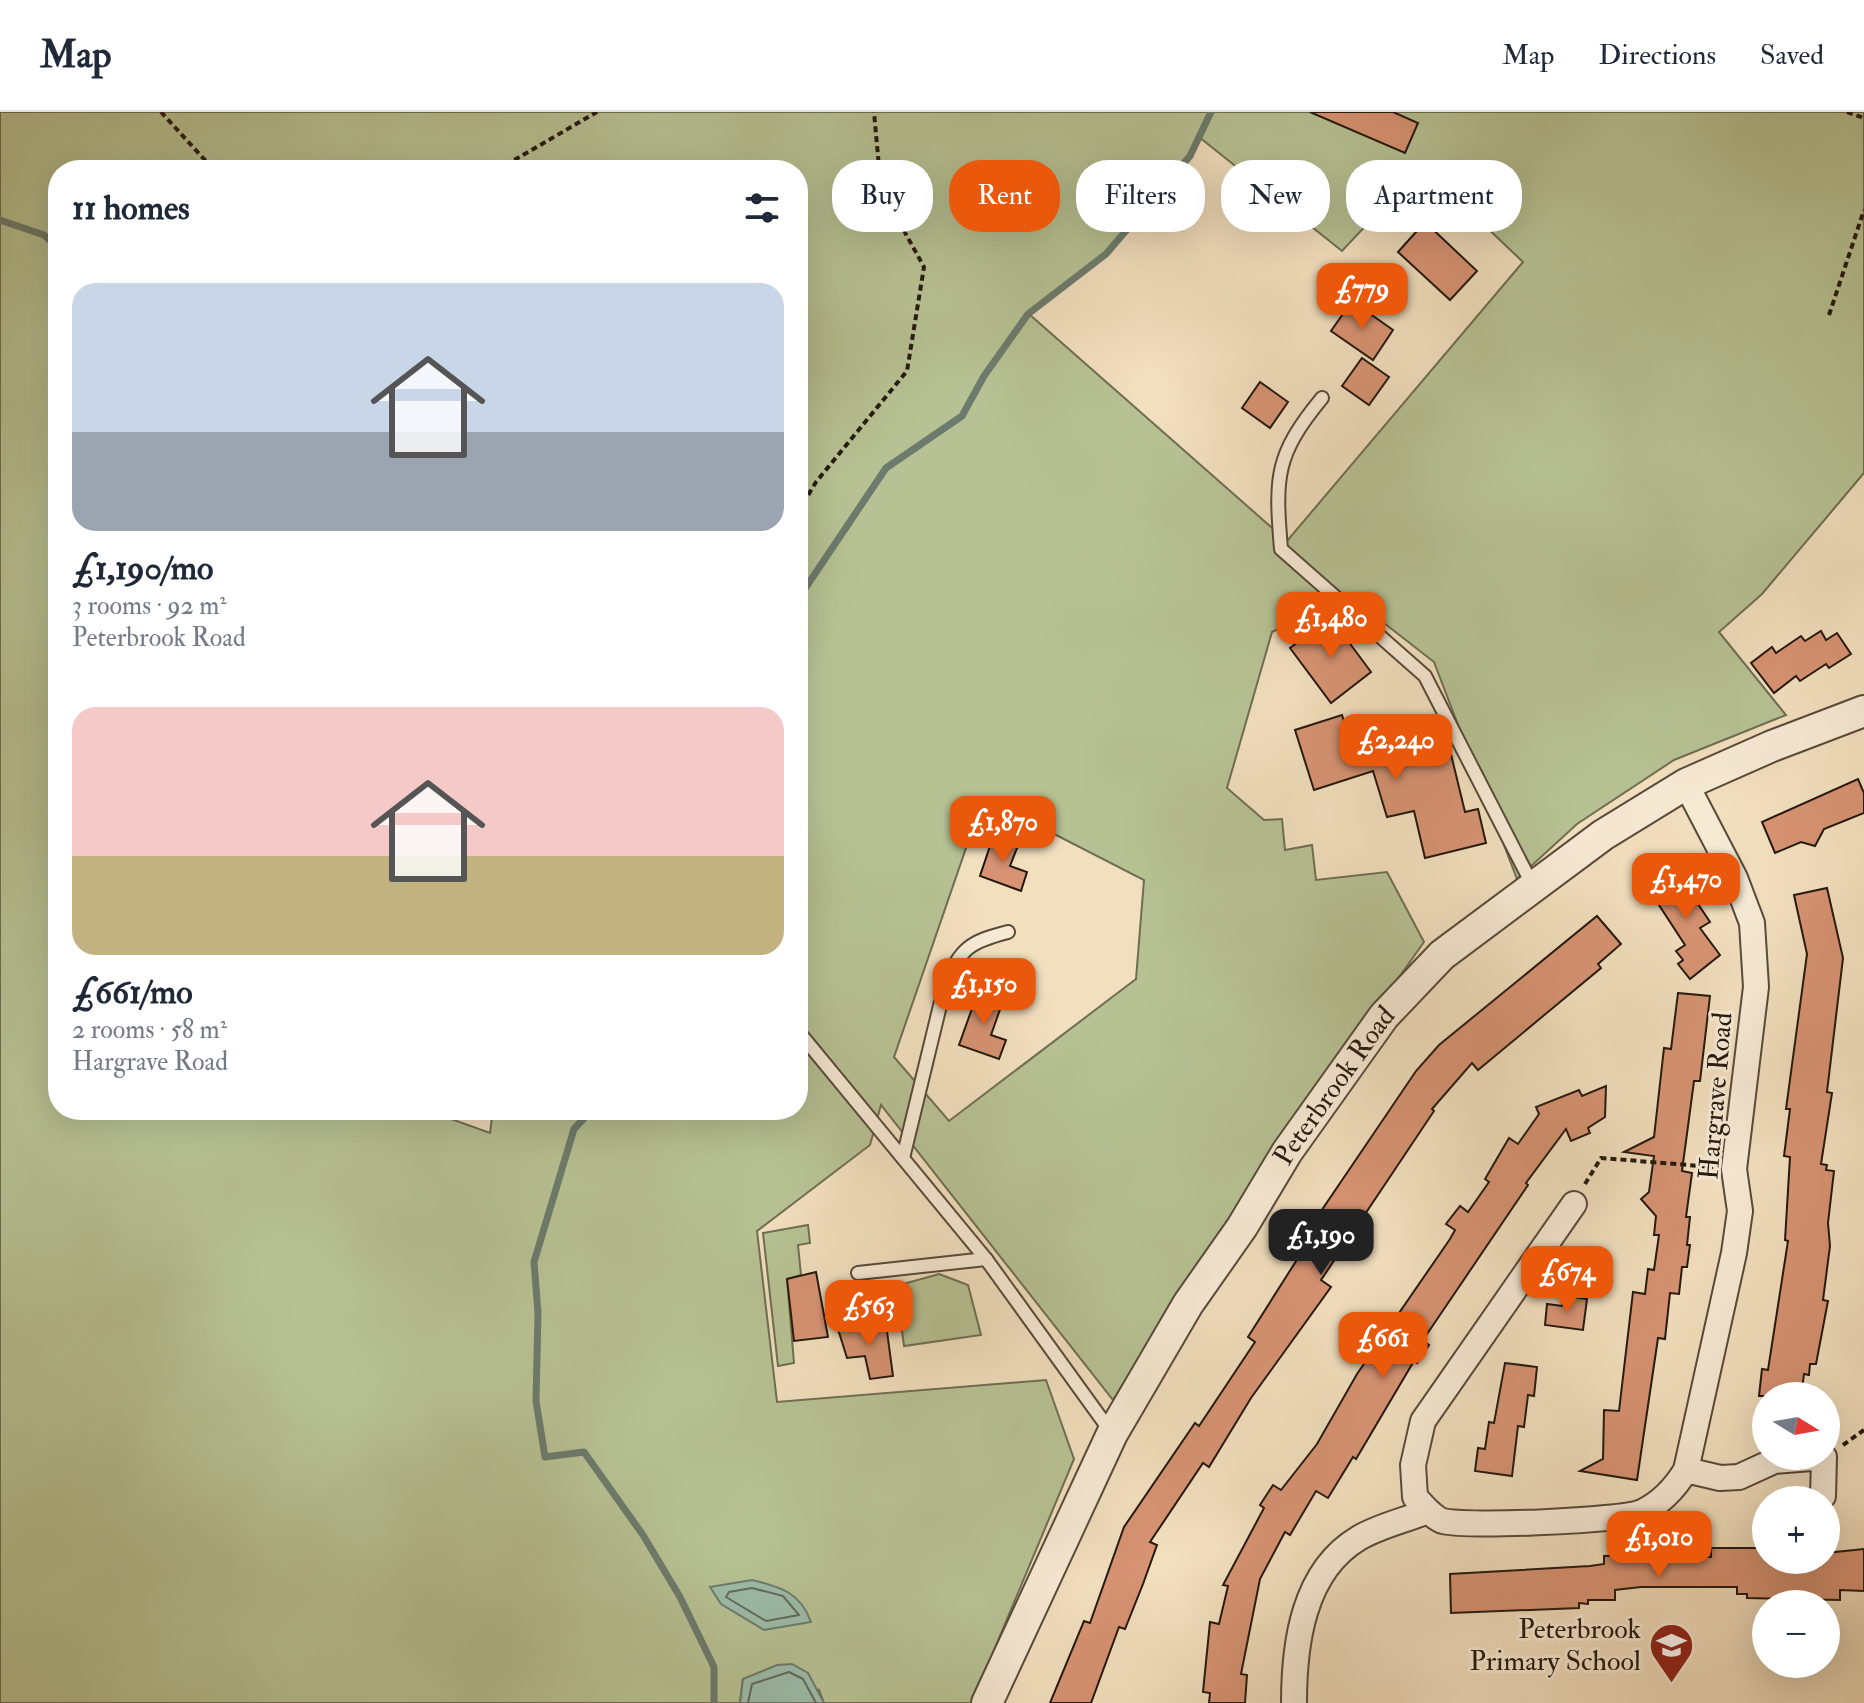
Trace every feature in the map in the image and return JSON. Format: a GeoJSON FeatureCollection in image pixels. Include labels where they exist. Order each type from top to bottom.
{"type":"FeatureCollection","features":[{"type":"Feature","properties":{"kind":"street","name":"Peterbrook Road"},"geometry":{"type":"LineString","coordinates":[[987,1703],[1112,1434],[1188,1304],[1242,1227],[1287,1152],[1384,1016],[1442,955],[1603,835],[1686,784],[1772,746],[1864,711]]}},
{"type":"Feature","properties":{"kind":"street","name":"Hargrave Road"},"geometry":{"type":"LineString","coordinates":[[1428,1511],[1441,1521],[1605,1520],[1641,1512],[1674,1490],[1686,1470],[1734,1253],[1740,1211],[1734,1169],[1756,987],[1752,923],[1735,878],[1686,784]]}},
{"type":"Feature","properties":{"kind":"street"},"geometry":{"type":"LineString","coordinates":[[1294,1703],[1294,1673],[1306,1604],[1328,1563],[1359,1538],[1428,1511],[1415,1497],[1413,1465],[1423,1421],[1574,1204]]}},
{"type":"Feature","properties":{"kind":"street"},"geometry":{"type":"LineString","coordinates":[[1686,1470],[1720,1478],[1739,1477],[1774,1461],[1824,1457],[1823,1486]]}},
{"type":"Feature","properties":{"kind":"lane"},"geometry":{"type":"LineString","coordinates":[[1322,398],[1294,432],[1280,464],[1277,500],[1281,549],[1425,676],[1533,886]]}},
{"type":"Feature","properties":{"kind":"lane"},"geometry":{"type":"LineString","coordinates":[[903,1158],[945,985],[955,963],[963,949],[1008,932]]}},
{"type":"Feature","properties":{"kind":"lane"},"geometry":{"type":"LineString","coordinates":[[808,1043],[986,1259],[1112,1434]]}},
{"type":"Feature","properties":{"kind":"lane"},"geometry":{"type":"LineString","coordinates":[[858,1273],[986,1259]]}},
{"type":"Feature","properties":{"kind":"path"},"geometry":{"type":"LineString","coordinates":[[161,112],[205,160]]}},
{"type":"Feature","properties":{"kind":"path"},"geometry":{"type":"LineString","coordinates":[[514,160],[597,112]]}},
{"type":"Feature","properties":{"kind":"path"},"geometry":{"type":"LineString","coordinates":[[808,495],[907,371],[924,267],[881,189],[874,112]]}},
{"type":"Feature","properties":{"kind":"path"},"geometry":{"type":"LineString","coordinates":[[1847,112],[1864,118]]}},
{"type":"Feature","properties":{"kind":"path"},"geometry":{"type":"LineString","coordinates":[[1829,315],[1864,210]]}},
{"type":"Feature","properties":{"kind":"path"},"geometry":{"type":"LineString","coordinates":[[1574,1204],[1601,1158],[1734,1169]]}},
{"type":"Feature","properties":{"kind":"shaded area"},"geometry":{"type":"Polygon","coordinates":[[[0,112],[1864,112],[1864,473],[1762,594],[1719,632],[1786,715],[1674,760],[1577,824],[1517,879],[1434,662],[1348,595],[1272,632],[1227,788],[1264,820],[1282,819],[1285,850],[1312,845],[1316,880],[1387,872],[1424,942],[1255,1181],[1113,1400],[881,1105],[870,1145],[757,1231],[777,1402],[1046,1380],[1074,1459],[972,1703],[824,1703],[819,1690],[743,1679],[740,1703],[0,1703],[0,112]],[[1199,137],[1187,160],[1076,160],[1076,232],[1125,232],[1106,254],[1029,314],[1287,541],[1523,262],[1491,232],[1522,232],[1522,160],[1346,160],[1346,232],[1360,232],[1342,251],[1318,232],[1330,232],[1330,160],[1228,160],[1199,137]],[[1023,818],[974,825],[894,1057],[949,1121],[1136,979],[1144,880],[1023,818]]]}},
{"type":"Feature","properties":{"kind":"shaded area"},"geometry":{"type":"Polygon","coordinates":[[[808,1225],[810,1243],[798,1245],[801,1275],[787,1279],[794,1363],[778,1366],[763,1233],[808,1225]]]}},
{"type":"Feature","properties":{"kind":"shaded area"},"geometry":{"type":"Polygon","coordinates":[[[939,1274],[968,1285],[981,1335],[904,1346],[896,1286],[939,1274]]]}},
{"type":"Feature","properties":{"kind":"water"},"geometry":{"type":"Polygon","coordinates":[[[752,1580],[789,1593],[802,1604],[811,1622],[764,1630],[721,1604],[710,1587],[752,1580]]]}},
{"type":"Feature","properties":{"kind":"water"},"geometry":{"type":"Polygon","coordinates":[[[792,1664],[808,1673],[824,1703],[740,1703],[743,1679],[777,1665],[792,1664]]]}},
{"type":"Feature","properties":{"kind":"building"},"geometry":{"type":"Polygon","coordinates":[[[1310,112],[1393,112],[1418,123],[1405,153],[1310,112]]]}},
{"type":"Feature","properties":{"kind":"building"},"geometry":{"type":"Polygon","coordinates":[[[1416,232],[1436,232],[1477,271],[1450,300],[1398,252],[1416,232]]]}},
{"type":"Feature","properties":{"kind":"building"},"geometry":{"type":"Polygon","coordinates":[[[1352,301],[1393,330],[1373,360],[1331,331],[1352,301]]]}},
{"type":"Feature","properties":{"kind":"building"},"geometry":{"type":"Polygon","coordinates":[[[1362,358],[1389,377],[1369,405],[1342,386],[1362,358]]]}},
{"type":"Feature","properties":{"kind":"building"},"geometry":{"type":"Polygon","coordinates":[[[1260,382],[1288,402],[1270,428],[1242,408],[1260,382]]]}},
{"type":"Feature","properties":{"kind":"building"},"geometry":{"type":"Polygon","coordinates":[[[1331,618],[1371,672],[1331,703],[1290,648],[1331,618]]]}},
{"type":"Feature","properties":{"kind":"building"},"geometry":{"type":"Polygon","coordinates":[[[1821,631],[1826,640],[1837,633],[1851,654],[1829,668],[1826,664],[1800,681],[1796,676],[1774,693],[1751,663],[1772,647],[1776,653],[1801,636],[1805,641],[1821,631]]]}},
{"type":"Feature","properties":{"kind":"building"},"geometry":{"type":"Polygon","coordinates":[[[1342,715],[1351,743],[1387,731],[1396,759],[1449,746],[1465,812],[1478,809],[1486,843],[1425,858],[1414,811],[1387,817],[1373,771],[1314,790],[1295,730],[1342,715]]]}},
{"type":"Feature","properties":{"kind":"building"},"geometry":{"type":"Polygon","coordinates":[[[1858,779],[1864,793],[1864,813],[1824,829],[1815,846],[1801,842],[1775,853],[1762,822],[1858,779]]]}},
{"type":"Feature","properties":{"kind":"building"},"geometry":{"type":"Polygon","coordinates":[[[994,834],[1019,843],[1010,866],[1027,872],[1021,891],[980,876],[994,834]]]}},
{"type":"Feature","properties":{"kind":"building"},"geometry":{"type":"Polygon","coordinates":[[[1682,867],[1696,893],[1692,895],[1710,922],[1700,928],[1720,955],[1690,979],[1678,964],[1683,960],[1676,951],[1685,945],[1657,902],[1662,899],[1653,883],[1682,867]]]}},
{"type":"Feature","properties":{"kind":"building"},"geometry":{"type":"Polygon","coordinates":[[[1827,888],[1843,958],[1827,1092],[1832,1093],[1821,1164],[1827,1165],[1826,1170],[1834,1171],[1823,1300],[1828,1301],[1816,1364],[1810,1364],[1809,1375],[1804,1374],[1803,1382],[1761,1382],[1762,1369],[1768,1370],[1788,1241],[1785,1240],[1790,1157],[1784,1156],[1790,1109],[1786,1109],[1807,954],[1794,895],[1827,888]]]}},
{"type":"Feature","properties":{"kind":"building"},"geometry":{"type":"Polygon","coordinates":[[[1597,916],[1621,944],[1598,964],[1601,968],[1478,1070],[1472,1063],[1432,1109],[1434,1111],[1321,1280],[1331,1287],[1251,1398],[1209,1467],[1203,1463],[1150,1542],[1157,1545],[1143,1584],[1125,1629],[1119,1627],[1091,1703],[1050,1703],[1084,1621],[1090,1623],[1124,1527],[1195,1423],[1199,1426],[1255,1342],[1248,1337],[1298,1258],[1292,1254],[1416,1071],[1439,1045],[1597,916]]]}},
{"type":"Feature","properties":{"kind":"building"},"geometry":{"type":"Polygon","coordinates":[[[979,989],[1004,998],[991,1035],[1006,1040],[999,1059],[959,1045],[979,989]]]}},
{"type":"Feature","properties":{"kind":"building"},"geometry":{"type":"Polygon","coordinates":[[[1678,993],[1710,996],[1700,1081],[1694,1081],[1682,1171],[1692,1173],[1686,1217],[1690,1217],[1687,1245],[1690,1245],[1687,1267],[1682,1267],[1679,1294],[1670,1293],[1665,1339],[1658,1338],[1637,1480],[1580,1471],[1603,1459],[1604,1410],[1619,1411],[1633,1292],[1645,1294],[1648,1269],[1654,1270],[1659,1235],[1654,1235],[1656,1216],[1641,1199],[1649,1192],[1654,1156],[1624,1152],[1654,1137],[1664,1048],[1671,1049],[1678,993]]]}},
{"type":"Feature","properties":{"kind":"building"},"geometry":{"type":"Polygon","coordinates":[[[1606,1086],[1605,1117],[1588,1128],[1590,1133],[1571,1141],[1566,1129],[1526,1183],[1528,1185],[1423,1340],[1429,1345],[1417,1363],[1414,1361],[1356,1459],[1353,1457],[1328,1498],[1316,1491],[1290,1535],[1285,1532],[1260,1579],[1241,1674],[1247,1675],[1245,1703],[1209,1703],[1210,1693],[1203,1692],[1210,1622],[1219,1624],[1228,1586],[1223,1585],[1264,1508],[1260,1505],[1273,1485],[1281,1490],[1317,1444],[1357,1374],[1450,1239],[1455,1230],[1446,1224],[1460,1206],[1468,1212],[1489,1182],[1485,1179],[1509,1138],[1518,1144],[1539,1114],[1536,1107],[1579,1090],[1582,1096],[1606,1086]]]}},
{"type":"Feature","properties":{"kind":"building"},"geometry":{"type":"Polygon","coordinates":[[[816,1272],[828,1337],[794,1341],[787,1279],[816,1272]]]}},
{"type":"Feature","properties":{"kind":"building"},"geometry":{"type":"Polygon","coordinates":[[[1564,1296],[1587,1299],[1583,1330],[1545,1325],[1547,1304],[1562,1306],[1564,1296]]]}},
{"type":"Feature","properties":{"kind":"building"},"geometry":{"type":"Polygon","coordinates":[[[886,1324],[893,1376],[870,1379],[865,1356],[847,1358],[838,1329],[886,1324]]]}},
{"type":"Feature","properties":{"kind":"building"},"geometry":{"type":"Polygon","coordinates":[[[1505,1363],[1537,1367],[1534,1396],[1528,1395],[1524,1427],[1518,1426],[1512,1476],[1475,1471],[1478,1448],[1485,1449],[1489,1422],[1494,1423],[1505,1363]]]}},
{"type":"Feature","properties":{"kind":"building"},"geometry":{"type":"Polygon","coordinates":[[[1711,1548],[1752,1548],[1752,1574],[1840,1574],[1840,1552],[1864,1549],[1864,1591],[1752,1590],[1752,1598],[1747,1598],[1747,1594],[1737,1594],[1737,1587],[1641,1587],[1615,1590],[1615,1600],[1588,1600],[1588,1604],[1579,1603],[1579,1608],[1451,1613],[1450,1574],[1590,1566],[1604,1564],[1604,1556],[1629,1555],[1629,1551],[1666,1550],[1666,1556],[1711,1557],[1711,1548]]]}},
{"type":"Feature","properties":{"kind":"waterway"},"geometry":{"type":"LineString","coordinates":[[808,584],[886,468],[962,416],[984,376],[1028,314],[1106,254],[1190,156],[1211,112]]}},
{"type":"Feature","properties":{"kind":"waterway"},"geometry":{"type":"LineString","coordinates":[[0,220],[48,239]]}},
{"type":"Feature","properties":{"kind":"waterway"},"geometry":{"type":"LineString","coordinates":[[583,1120],[574,1129],[534,1262],[538,1313],[536,1401],[545,1457],[584,1452],[643,1535],[680,1597],[714,1667],[714,1703]]}},
{"type":"Feature","properties":{"kind":"place","name":"Peterbrook Primary School"},"geometry":{"type":"Point","coordinates":[1672,1684]}}]}
